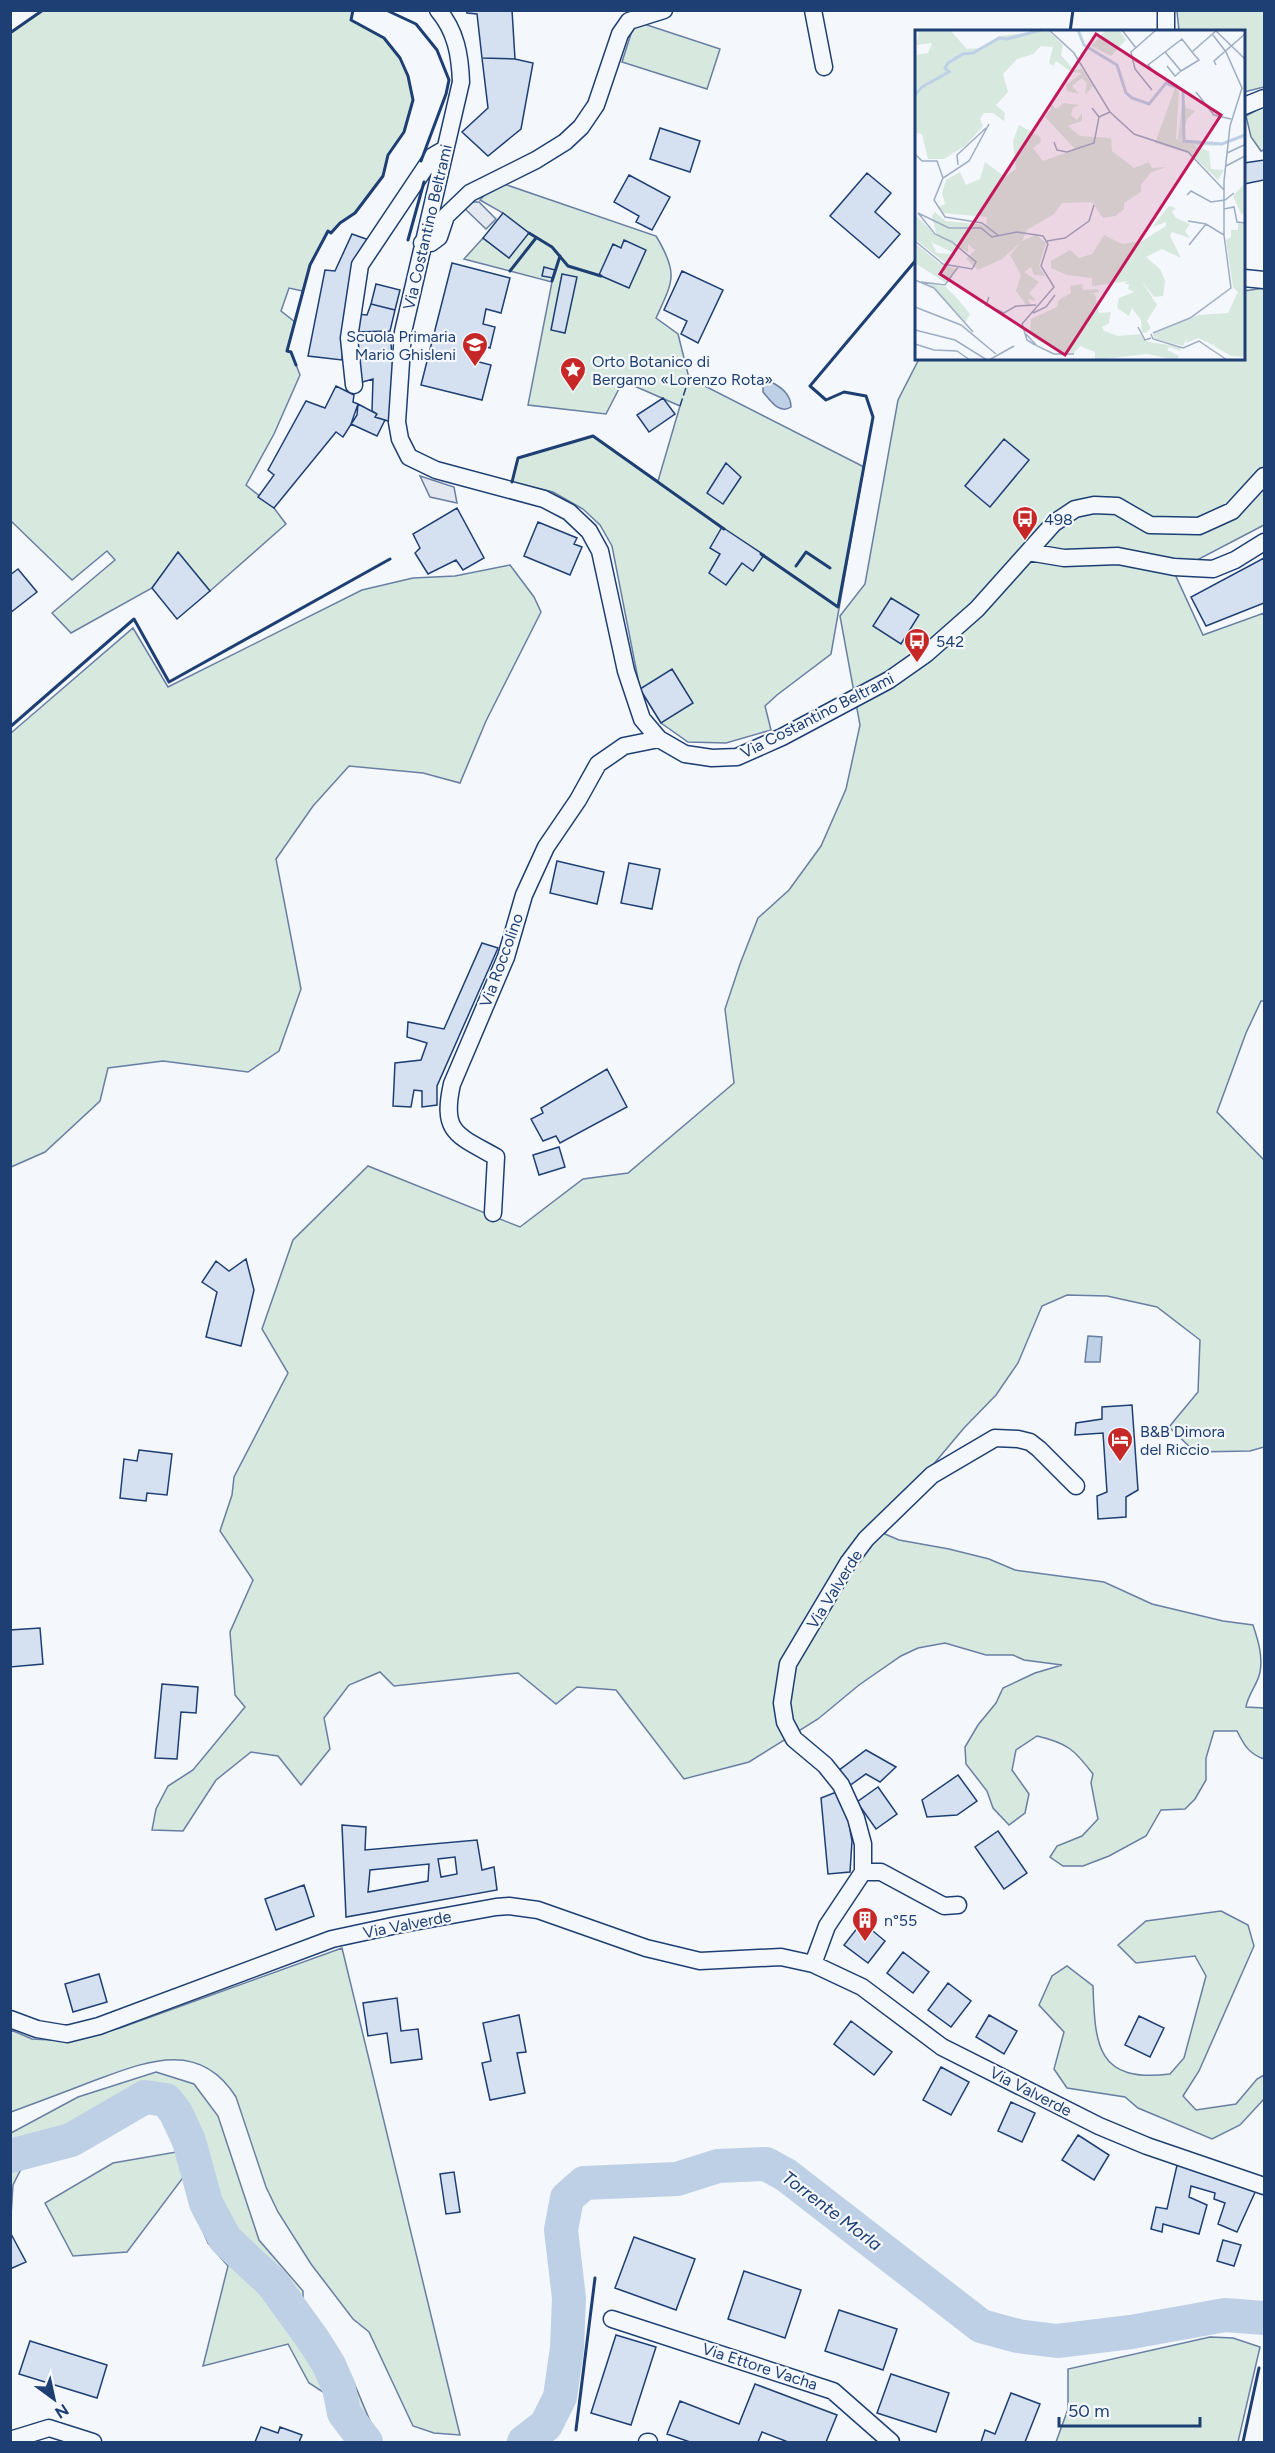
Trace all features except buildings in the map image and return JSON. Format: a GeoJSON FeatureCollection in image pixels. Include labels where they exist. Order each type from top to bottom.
{"type":"FeatureCollection","features":[{"type":"Feature","properties":{"kind":"street","name":"Via Costantino Beltrami"},"geometry":{"type":"LineString","coordinates":[[438,10],[453,31],[460,64],[458,101],[422,243],[404,332],[397,422],[400,439],[409,457],[436,470],[544,499],[569,512],[589,531],[600,551],[607,592],[626,671],[642,719],[659,739],[685,754],[712,758],[737,757],[782,737],[889,680],[926,654],[977,609],[1054,523],[1075,509],[1094,505],[1117,506],[1150,525],[1200,526],[1232,512],[1264,476]]}},
{"type":"Feature","properties":{"kind":"street"},"geometry":{"type":"LineString","coordinates":[[422,243],[431,243],[440,237],[446,216],[470,193],[536,160],[565,142],[581,127],[596,105],[620,34],[630,21],[664,10]]}},
{"type":"Feature","properties":{"kind":"street"},"geometry":{"type":"LineString","coordinates":[[813,10],[824,67]]}},
{"type":"Feature","properties":{"kind":"street"},"geometry":{"type":"LineString","coordinates":[[1166,10],[1166,30]]}},
{"type":"Feature","properties":{"kind":"street"},"geometry":{"type":"LineString","coordinates":[[1245,106],[1264,99]]}},
{"type":"Feature","properties":{"kind":"street"},"geometry":{"type":"LineString","coordinates":[[354,385],[349,338],[360,265],[433,156],[445,149]]}},
{"type":"Feature","properties":{"kind":"street"},"geometry":{"type":"LineString","coordinates":[[1245,278],[1264,280]]}},
{"type":"Feature","properties":{"kind":"street"},"geometry":{"type":"LineString","coordinates":[[1028,552],[1064,558],[1118,556],[1174,567],[1213,569],[1235,560],[1264,542]]}},
{"type":"Feature","properties":{"kind":"street","name":"Via Roccolino"},"geometry":{"type":"LineString","coordinates":[[493,1213],[495,1157],[460,1138],[451,1127],[447,1106],[452,1084],[506,957],[524,895],[546,847],[578,800],[598,764],[624,746],[659,739]]}},
{"type":"Feature","properties":{"kind":"street","name":"Via Valverde"},"geometry":{"type":"LineString","coordinates":[[863,1872],[863,1844],[856,1818],[841,1785],[825,1765],[794,1739],[785,1722],[782,1703],[788,1664],[849,1563],[867,1539],[932,1474],[995,1438],[1018,1439],[1030,1442],[1039,1449],[1076,1486]]}},
{"type":"Feature","properties":{"kind":"street"},"geometry":{"type":"LineString","coordinates":[[813,1964],[827,1926],[863,1872],[881,1872],[944,1906],[958,1905]]}},
{"type":"Feature","properties":{"kind":"street","name":"Via Valverde"},"geometry":{"type":"LineString","coordinates":[[10,2019],[37,2029],[67,2034],[99,2026],[332,1940],[397,1924],[509,1906],[538,1910],[646,1948],[700,1961],[781,1957],[813,1964],[862,1987],[942,2047],[1099,2126],[1147,2146],[1264,2186]]}},
{"type":"Feature","properties":{"kind":"street","name":"Via Ettore Vacha"},"geometry":{"type":"LineString","coordinates":[[612,2319],[833,2391],[891,2442]]}},
{"type":"Feature","properties":{"kind":"street"},"geometry":{"type":"LineString","coordinates":[[10,2440],[49,2428],[93,2442]]}},
{"type":"Feature","properties":{"kind":"shaded area"},"geometry":{"type":"Polygon","coordinates":[[[43,11],[353,11],[351,20],[384,38],[400,58],[408,76],[413,100],[404,132],[388,155],[383,176],[355,213],[340,223],[331,233],[328,232],[310,265],[303,291],[289,288],[281,311],[295,322],[287,351],[291,352],[300,375],[274,434],[246,485],[274,508],[286,524],[210,591],[178,553],[152,588],[71,633],[52,613],[115,560],[107,551],[72,580],[11,521],[10,33],[43,11]]]}},
{"type":"Feature","properties":{"kind":"shaded area"},"geometry":{"type":"Polygon","coordinates":[[[1177,11],[1264,11],[1264,87],[1245,92],[1245,30],[1179,30],[1177,11]]]}},
{"type":"Feature","properties":{"kind":"shaded area"},"geometry":{"type":"Polygon","coordinates":[[[635,21],[720,49],[707,89],[622,62],[635,21]]]}},
{"type":"Feature","properties":{"kind":"shaded area"},"geometry":{"type":"Polygon","coordinates":[[[1264,106],[1264,150],[1261,151],[1251,137],[1246,116],[1264,106]]]}},
{"type":"Feature","properties":{"kind":"shaded area"},"geometry":{"type":"Polygon","coordinates":[[[501,183],[656,236],[668,260],[671,277],[670,286],[656,318],[678,334],[689,378],[864,467],[831,654],[765,706],[771,730],[726,743],[688,742],[661,723],[640,689],[612,546],[600,525],[583,509],[553,492],[512,482],[518,458],[593,436],[658,481],[680,406],[623,381],[606,414],[528,405],[552,282],[464,259],[483,238],[509,258],[528,233],[503,213],[480,200],[489,190],[501,183]]]}},
{"type":"Feature","properties":{"kind":"shaded area"},"geometry":{"type":"Polygon","coordinates":[[[479,202],[496,219],[486,229],[463,207],[479,202]]]}},
{"type":"Feature","properties":{"kind":"shaded area"},"geometry":{"type":"Polygon","coordinates":[[[1264,288],[1264,525],[1174,572],[1203,635],[1264,613],[1264,1001],[1261,1001],[1246,1033],[1217,1112],[1264,1160],[1264,1447],[1250,1451],[1195,1452],[1169,1427],[1198,1392],[1200,1340],[1157,1307],[1107,1296],[1067,1295],[1042,1306],[1018,1363],[996,1395],[964,1428],[900,1504],[885,1534],[899,1540],[989,1559],[1015,1570],[1104,1582],[1152,1604],[1223,1621],[1253,1625],[1260,1648],[1261,1666],[1246,1707],[1264,1708],[1264,1759],[1248,1748],[1237,1731],[1214,1731],[1206,1758],[1206,1780],[1195,1799],[1185,1809],[1161,1810],[1146,1836],[1109,1856],[1083,1866],[1063,1866],[1050,1857],[1057,1846],[1082,1836],[1098,1819],[1091,1783],[1093,1774],[1086,1765],[1069,1748],[1056,1741],[1037,1736],[1016,1750],[1012,1770],[1029,1794],[1025,1813],[1009,1825],[993,1808],[987,1791],[966,1764],[965,1747],[978,1725],[996,1703],[1003,1688],[1035,1673],[1062,1665],[1024,1660],[1013,1655],[986,1655],[945,1643],[918,1648],[901,1656],[859,1685],[818,1719],[749,1762],[684,1779],[616,1690],[577,1687],[556,1704],[518,1673],[394,1686],[380,1672],[349,1685],[324,1718],[330,1749],[301,1785],[278,1756],[251,1752],[216,1780],[183,1831],[152,1830],[156,1809],[168,1786],[193,1770],[245,1707],[235,1695],[230,1632],[253,1580],[220,1531],[232,1495],[234,1477],[288,1373],[262,1329],[293,1240],[368,1166],[520,1227],[583,1179],[628,1173],[734,1083],[725,1009],[740,964],[758,918],[789,890],[821,846],[846,789],[860,725],[840,616],[865,584],[898,400],[918,360],[1245,360],[1245,291],[1264,288]]]}},
{"type":"Feature","properties":{"kind":"shaded area"},"geometry":{"type":"Polygon","coordinates":[[[420,476],[454,487],[457,503],[430,497],[420,476]]]}},
{"type":"Feature","properties":{"kind":"shaded area"},"geometry":{"type":"Polygon","coordinates":[[[510,565],[534,597],[541,612],[486,721],[460,783],[423,773],[349,766],[313,806],[276,859],[301,989],[279,1051],[248,1072],[163,1061],[108,1068],[100,1101],[45,1152],[11,1167],[11,733],[133,628],[168,687],[362,590],[413,578],[455,576],[510,565]]]}},
{"type":"Feature","properties":{"kind":"shaded area"},"geometry":{"type":"Polygon","coordinates":[[[1221,1911],[1248,1925],[1254,1946],[1199,2071],[1183,2096],[1196,2110],[1236,2104],[1257,2079],[1264,2075],[1264,2099],[1240,2125],[1212,2139],[1138,2108],[1125,2097],[1067,2088],[1054,2069],[1064,2032],[1039,2005],[1052,1976],[1067,1966],[1093,1986],[1099,2043],[1105,2056],[1114,2066],[1127,2072],[1146,2075],[1170,2074],[1184,2058],[1206,1976],[1195,1956],[1136,1963],[1118,1945],[1146,1921],[1221,1911]]]}},
{"type":"Feature","properties":{"kind":"shaded area"},"geometry":{"type":"Polygon","coordinates":[[[342,1948],[460,2435],[434,2433],[413,2426],[369,2332],[353,2319],[311,2264],[278,2212],[266,2187],[236,2097],[221,2079],[205,2067],[188,2061],[151,2062],[11,2112],[11,2030],[32,2039],[70,2041],[120,2028],[342,1948]]]}},
{"type":"Feature","properties":{"kind":"shaded area"},"geometry":{"type":"Polygon","coordinates":[[[156,2072],[194,2084],[218,2116],[259,2240],[303,2291],[303,2307],[327,2333],[344,2360],[371,2423],[309,2383],[288,2344],[203,2366],[228,2266],[208,2243],[193,2208],[198,2147],[184,2114],[171,2095],[152,2091],[133,2099],[123,2106],[111,2122],[84,2139],[48,2150],[20,2171],[13,2185],[11,2216],[11,2133],[78,2097],[156,2072]]]}},
{"type":"Feature","properties":{"kind":"shaded area"},"geometry":{"type":"Polygon","coordinates":[[[176,2152],[185,2175],[127,2252],[73,2256],[45,2203],[113,2163],[176,2152]]]}},
{"type":"Feature","properties":{"kind":"shaded area"},"geometry":{"type":"Polygon","coordinates":[[[1210,2337],[1233,2338],[1260,2347],[1238,2442],[1056,2442],[1068,2409],[1068,2369],[1210,2337]]]}},
{"type":"Feature","properties":{"kind":"water"},"geometry":{"type":"Polygon","coordinates":[[[769,381],[784,391],[791,402],[791,407],[783,409],[775,406],[763,392],[763,384],[769,381]]]}},
{"type":"Feature","properties":{"kind":"water"},"geometry":{"type":"Polygon","coordinates":[[[1088,1336],[1102,1337],[1100,1362],[1085,1362],[1088,1336]]]}},
{"type":"Feature","properties":{"kind":"waterway","name":"Torrente Morla"},"geometry":{"type":"LineString","coordinates":[[10,2156],[71,2140],[145,2097],[166,2100],[176,2113],[189,2141],[206,2203],[225,2239],[273,2284],[314,2341],[329,2365],[339,2388],[344,2413],[366,2442]]}},
{"type":"Feature","properties":{"kind":"waterway","name":"Torrente Morla"},"geometry":{"type":"LineString","coordinates":[[524,2442],[546,2425],[560,2397],[567,2348],[569,2298],[561,2230],[567,2198],[584,2183],[677,2179],[718,2166],[766,2164],[786,2175],[981,2326],[1018,2336],[1057,2341],[1131,2332],[1225,2315],[1264,2318]]}},
{"type":"Feature","properties":{"kind":"fence"},"geometry":{"type":"LineString","coordinates":[[680,406],[689,378]]}},
{"type":"Feature","properties":{"kind":"wall"},"geometry":{"type":"LineString","coordinates":[[10,33],[43,10]]}},
{"type":"Feature","properties":{"kind":"wall"},"geometry":{"type":"LineString","coordinates":[[296,365],[291,352],[287,351],[310,265],[328,231],[331,233],[340,223],[355,213],[383,176],[388,155],[404,132],[413,100],[408,76],[400,58],[384,38],[351,20],[353,10]]}},
{"type":"Feature","properties":{"kind":"wall"},"geometry":{"type":"LineString","coordinates":[[386,10],[416,24],[437,50],[449,80],[421,161]]}},
{"type":"Feature","properties":{"kind":"wall"},"geometry":{"type":"LineString","coordinates":[[1070,30],[1073,10]]}},
{"type":"Feature","properties":{"kind":"wall"},"geometry":{"type":"LineString","coordinates":[[408,240],[424,182]]}},
{"type":"Feature","properties":{"kind":"wall"},"geometry":{"type":"LineString","coordinates":[[529,233],[552,247],[568,266],[601,276]]}},
{"type":"Feature","properties":{"kind":"wall"},"geometry":{"type":"LineString","coordinates":[[510,271],[536,238]]}},
{"type":"Feature","properties":{"kind":"wall"},"geometry":{"type":"LineString","coordinates":[[552,281],[560,256]]}},
{"type":"Feature","properties":{"kind":"wall"},"geometry":{"type":"LineString","coordinates":[[761,554],[838,607],[873,417],[866,396],[844,392],[826,400],[810,386],[915,261]]}},
{"type":"Feature","properties":{"kind":"wall"},"geometry":{"type":"LineString","coordinates":[[512,482],[518,458],[593,436],[724,529]]}},
{"type":"Feature","properties":{"kind":"wall"},"geometry":{"type":"LineString","coordinates":[[796,566],[806,552],[830,568]]}},
{"type":"Feature","properties":{"kind":"wall"},"geometry":{"type":"LineString","coordinates":[[10,727],[134,619],[169,682],[390,559]]}},
{"type":"Feature","properties":{"kind":"wall"},"geometry":{"type":"LineString","coordinates":[[576,2430],[595,2278]]}},
{"type":"Feature","properties":{"kind":"wall"},"geometry":{"type":"LineString","coordinates":[[1243,2442],[1259,2368]]}},
{"type":"Feature","properties":{"kind":"place","name":"Scuola Primaria Mario Ghisleni"},"geometry":{"type":"Point","coordinates":[475,368]}},
{"type":"Feature","properties":{"kind":"place","name":"Orto Botanico di Bergamo «Lorenzo Rota»"},"geometry":{"type":"Point","coordinates":[573,393]}},
{"type":"Feature","properties":{"kind":"place","name":"498"},"geometry":{"type":"Point","coordinates":[1025,542]}},
{"type":"Feature","properties":{"kind":"place","name":"542"},"geometry":{"type":"Point","coordinates":[917,664]}},
{"type":"Feature","properties":{"kind":"place","name":"B&B Dimora del Riccio"},"geometry":{"type":"Point","coordinates":[1120,1463]}},
{"type":"Feature","properties":{"kind":"place","name":"n°55"},"geometry":{"type":"Point","coordinates":[865,1943]}}]}
